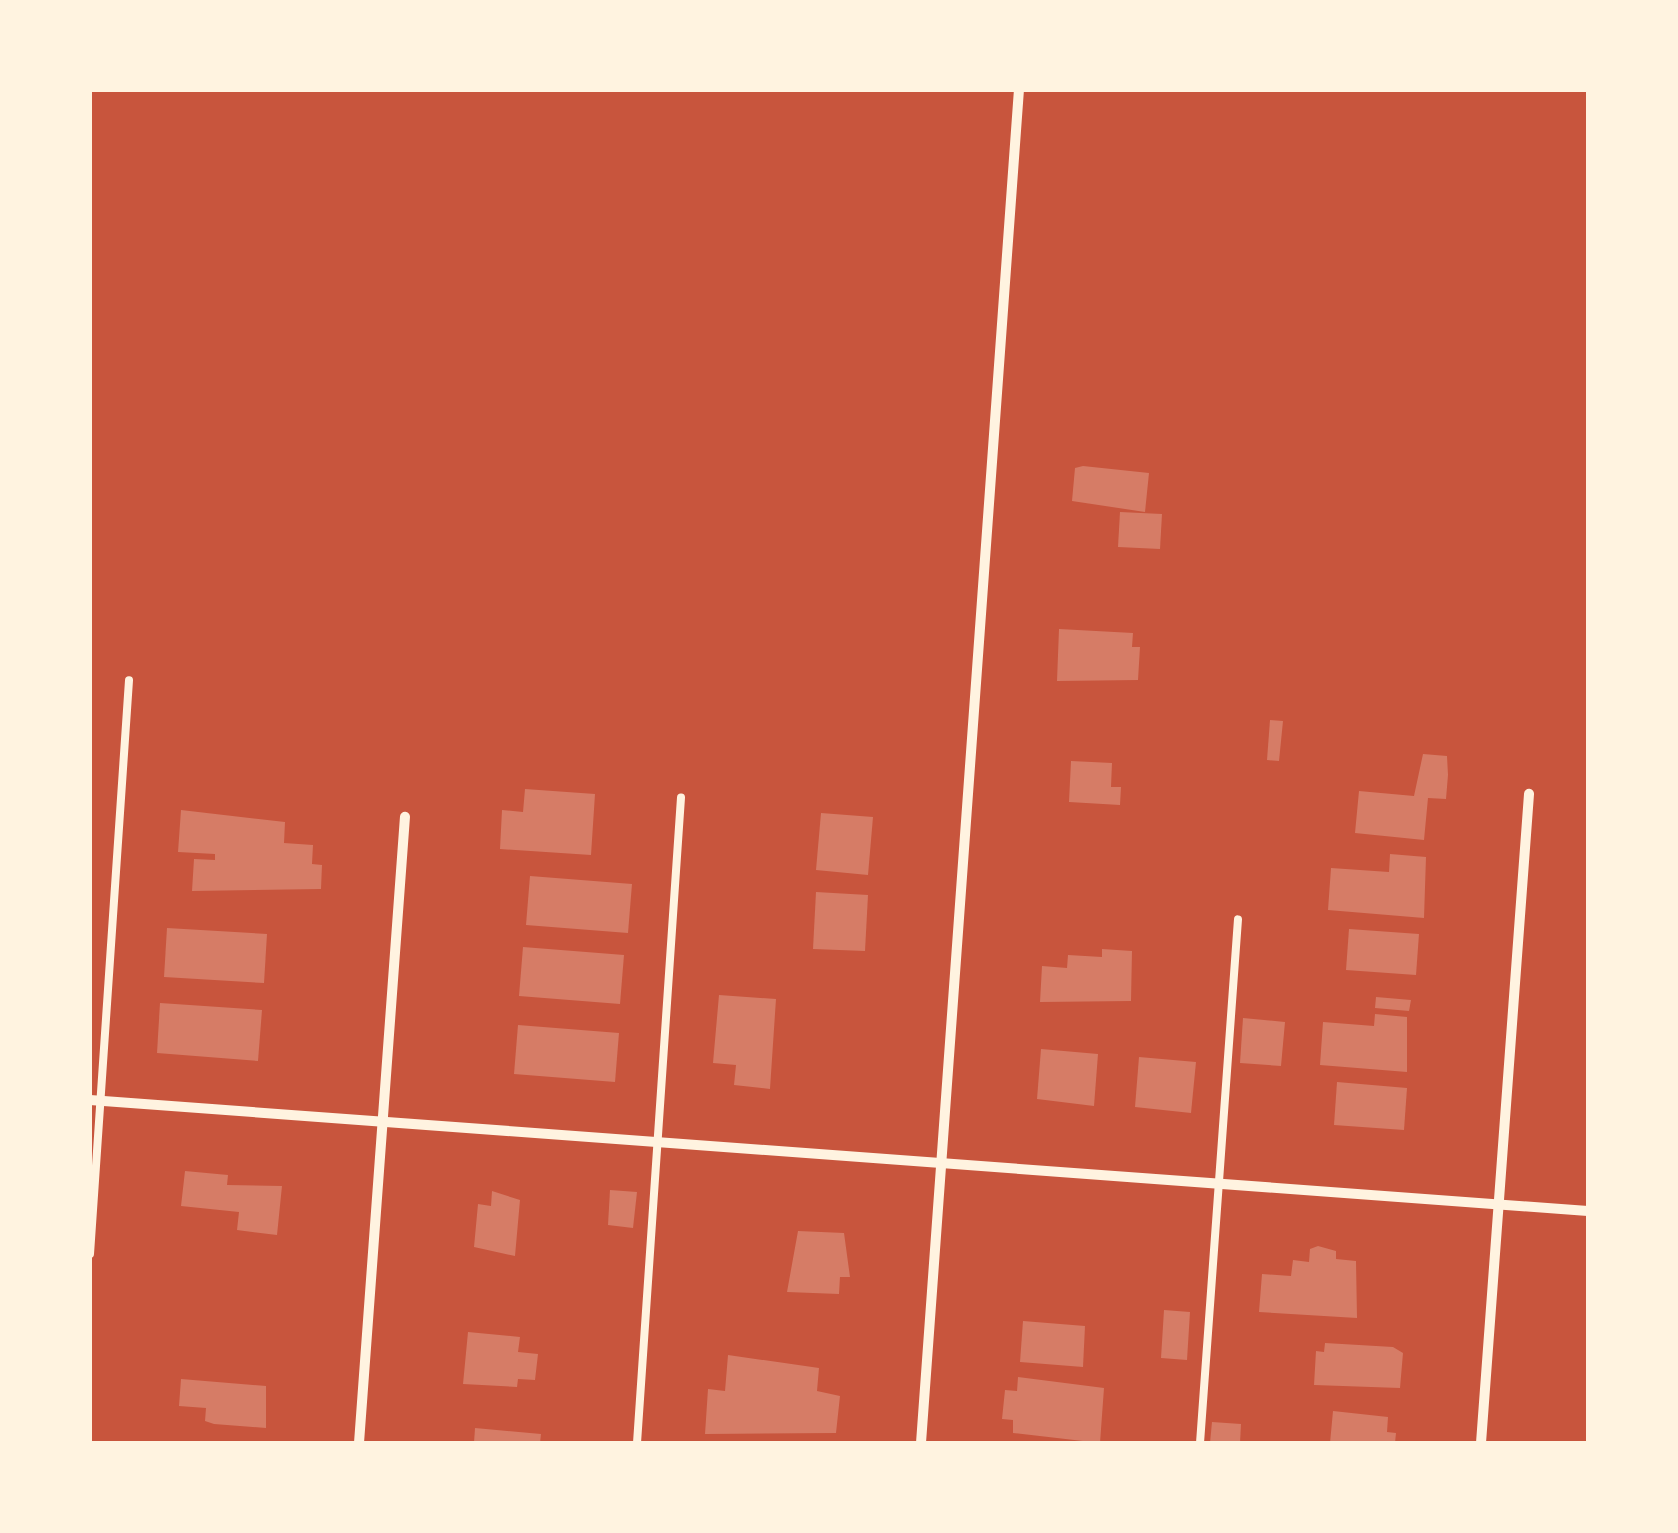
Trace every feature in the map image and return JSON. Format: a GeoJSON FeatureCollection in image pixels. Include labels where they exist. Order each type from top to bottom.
{"type":"FeatureCollection","features":[{"type":"Feature","properties":{"kind":"street"},"geometry":{"type":"LineString","coordinates":[[920,1443],[1019,90]]}},
{"type":"Feature","properties":{"kind":"street"},"geometry":{"type":"LineString","coordinates":[[1481,1443],[1529,794]]}},
{"type":"Feature","properties":{"kind":"street"},"geometry":{"type":"LineString","coordinates":[[359,1443],[405,818]]}},
{"type":"Feature","properties":{"kind":"street"},"geometry":{"type":"LineString","coordinates":[[96,1100],[384,1118],[942,1165],[1588,1211]]}},
{"type":"Feature","properties":{"kind":"lane"},"geometry":{"type":"LineString","coordinates":[[90,1254],[96,1100],[129,680]]}},
{"type":"Feature","properties":{"kind":"lane"},"geometry":{"type":"LineString","coordinates":[[637,1443],[682,797]]}},
{"type":"Feature","properties":{"kind":"lane"},"geometry":{"type":"LineString","coordinates":[[1200,1443],[1238,919]]}},
{"type":"Feature","properties":{"kind":"building"},"geometry":{"type":"Polygon","coordinates":[[[1075,468],[1149,473],[1145,512],[1072,501],[1075,468]]]}},
{"type":"Feature","properties":{"kind":"building"},"geometry":{"type":"Polygon","coordinates":[[[1120,512],[1162,514],[1160,549],[1118,547],[1120,512]]]}},
{"type":"Feature","properties":{"kind":"building"},"geometry":{"type":"Polygon","coordinates":[[[1059,629],[1133,633],[1132,647],[1140,647],[1138,680],[1057,681],[1059,629]]]}},
{"type":"Feature","properties":{"kind":"building"},"geometry":{"type":"Polygon","coordinates":[[[1270,720],[1283,721],[1279,761],[1267,760],[1270,720]]]}},
{"type":"Feature","properties":{"kind":"building"},"geometry":{"type":"Polygon","coordinates":[[[1423,754],[1447,756],[1448,775],[1446,799],[1428,798],[1424,840],[1355,833],[1359,791],[1414,796],[1423,754]]]}},
{"type":"Feature","properties":{"kind":"building"},"geometry":{"type":"Polygon","coordinates":[[[1071,761],[1112,763],[1111,787],[1121,787],[1120,805],[1069,802],[1071,761]]]}},
{"type":"Feature","properties":{"kind":"building"},"geometry":{"type":"Polygon","coordinates":[[[525,789],[595,794],[591,855],[500,849],[502,810],[523,812],[525,789]]]}},
{"type":"Feature","properties":{"kind":"building"},"geometry":{"type":"Polygon","coordinates":[[[181,810],[285,822],[284,843],[313,845],[312,864],[322,865],[321,889],[192,891],[194,859],[215,860],[215,854],[178,852],[181,810]]]}},
{"type":"Feature","properties":{"kind":"building"},"geometry":{"type":"Polygon","coordinates":[[[821,813],[873,817],[868,875],[816,870],[821,813]]]}},
{"type":"Feature","properties":{"kind":"building"},"geometry":{"type":"Polygon","coordinates":[[[1390,854],[1426,857],[1424,918],[1328,910],[1331,868],[1389,872],[1390,854]]]}},
{"type":"Feature","properties":{"kind":"building"},"geometry":{"type":"Polygon","coordinates":[[[530,876],[632,884],[628,933],[526,925],[530,876]]]}},
{"type":"Feature","properties":{"kind":"building"},"geometry":{"type":"Polygon","coordinates":[[[816,892],[868,895],[865,951],[813,949],[816,892]]]}},
{"type":"Feature","properties":{"kind":"building"},"geometry":{"type":"Polygon","coordinates":[[[167,928],[267,934],[264,983],[164,977],[167,928]]]}},
{"type":"Feature","properties":{"kind":"building"},"geometry":{"type":"Polygon","coordinates":[[[1349,929],[1419,934],[1416,975],[1346,970],[1349,929]]]}},
{"type":"Feature","properties":{"kind":"building"},"geometry":{"type":"Polygon","coordinates":[[[523,947],[624,955],[620,1004],[519,996],[523,947]]]}},
{"type":"Feature","properties":{"kind":"building"},"geometry":{"type":"Polygon","coordinates":[[[1102,949],[1132,951],[1131,1001],[1040,1002],[1042,966],[1067,968],[1068,955],[1102,957],[1102,949]]]}},
{"type":"Feature","properties":{"kind":"building"},"geometry":{"type":"Polygon","coordinates":[[[719,995],[776,999],[770,1089],[734,1085],[736,1065],[713,1063],[719,995]]]}},
{"type":"Feature","properties":{"kind":"building"},"geometry":{"type":"Polygon","coordinates":[[[1376,997],[1411,1000],[1409,1011],[1375,1008],[1376,997]]]}},
{"type":"Feature","properties":{"kind":"building"},"geometry":{"type":"Polygon","coordinates":[[[160,1003],[262,1010],[258,1061],[157,1053],[160,1003]]]}},
{"type":"Feature","properties":{"kind":"building"},"geometry":{"type":"Polygon","coordinates":[[[1375,1014],[1407,1017],[1407,1072],[1320,1065],[1323,1022],[1374,1026],[1375,1014]]]}},
{"type":"Feature","properties":{"kind":"building"},"geometry":{"type":"Polygon","coordinates":[[[1243,1018],[1285,1022],[1281,1066],[1240,1063],[1243,1018]]]}},
{"type":"Feature","properties":{"kind":"building"},"geometry":{"type":"Polygon","coordinates":[[[518,1025],[619,1033],[615,1082],[514,1074],[518,1025]]]}},
{"type":"Feature","properties":{"kind":"building"},"geometry":{"type":"Polygon","coordinates":[[[1041,1049],[1098,1054],[1094,1106],[1037,1099],[1041,1049]]]}},
{"type":"Feature","properties":{"kind":"building"},"geometry":{"type":"Polygon","coordinates":[[[1139,1057],[1196,1062],[1191,1113],[1135,1107],[1139,1057]]]}},
{"type":"Feature","properties":{"kind":"building"},"geometry":{"type":"Polygon","coordinates":[[[1337,1082],[1407,1088],[1404,1130],[1334,1125],[1337,1082]]]}},
{"type":"Feature","properties":{"kind":"building"},"geometry":{"type":"Polygon","coordinates":[[[185,1171],[228,1175],[227,1185],[282,1186],[277,1235],[237,1230],[239,1212],[181,1206],[185,1171]]]}},
{"type":"Feature","properties":{"kind":"building"},"geometry":{"type":"Polygon","coordinates":[[[610,1190],[637,1192],[633,1228],[608,1225],[610,1190]]]}},
{"type":"Feature","properties":{"kind":"building"},"geometry":{"type":"Polygon","coordinates":[[[492,1191],[520,1200],[515,1256],[474,1247],[478,1204],[491,1206],[492,1191]]]}},
{"type":"Feature","properties":{"kind":"building"},"geometry":{"type":"Polygon","coordinates":[[[798,1231],[844,1233],[850,1277],[840,1277],[839,1294],[787,1292],[798,1231]]]}},
{"type":"Feature","properties":{"kind":"building"},"geometry":{"type":"Polygon","coordinates":[[[1318,1246],[1336,1251],[1336,1259],[1356,1261],[1357,1318],[1259,1312],[1262,1274],[1291,1276],[1293,1260],[1309,1262],[1310,1249],[1318,1246]]]}},
{"type":"Feature","properties":{"kind":"building"},"geometry":{"type":"Polygon","coordinates":[[[1164,1310],[1190,1312],[1187,1360],[1161,1358],[1164,1310]]]}},
{"type":"Feature","properties":{"kind":"building"},"geometry":{"type":"Polygon","coordinates":[[[1023,1321],[1085,1326],[1083,1367],[1020,1362],[1023,1321]]]}},
{"type":"Feature","properties":{"kind":"building"},"geometry":{"type":"Polygon","coordinates":[[[468,1332],[520,1337],[518,1352],[538,1354],[535,1380],[518,1379],[517,1387],[463,1384],[468,1332]]]}},
{"type":"Feature","properties":{"kind":"building"},"geometry":{"type":"Polygon","coordinates":[[[1325,1343],[1393,1347],[1403,1353],[1400,1388],[1314,1385],[1316,1351],[1324,1352],[1325,1343]]]}},
{"type":"Feature","properties":{"kind":"building"},"geometry":{"type":"Polygon","coordinates":[[[728,1355],[819,1368],[817,1391],[840,1396],[836,1433],[705,1434],[708,1389],[725,1391],[728,1355]]]}},
{"type":"Feature","properties":{"kind":"building"},"geometry":{"type":"Polygon","coordinates":[[[1018,1377],[1104,1388],[1100,1443],[1013,1433],[1013,1420],[1002,1419],[1005,1390],[1017,1391],[1018,1377]]]}},
{"type":"Feature","properties":{"kind":"building"},"geometry":{"type":"Polygon","coordinates":[[[181,1379],[266,1386],[266,1428],[205,1421],[206,1408],[179,1406],[181,1379]]]}},
{"type":"Feature","properties":{"kind":"building"},"geometry":{"type":"Polygon","coordinates":[[[1333,1411],[1388,1417],[1387,1432],[1396,1433],[1395,1443],[1330,1443],[1333,1411]]]}},
{"type":"Feature","properties":{"kind":"building"},"geometry":{"type":"Polygon","coordinates":[[[1212,1422],[1241,1424],[1240,1443],[1210,1443],[1212,1422]]]}},
{"type":"Feature","properties":{"kind":"building"},"geometry":{"type":"Polygon","coordinates":[[[475,1428],[541,1434],[540,1443],[474,1443],[475,1428]]]}}]}
